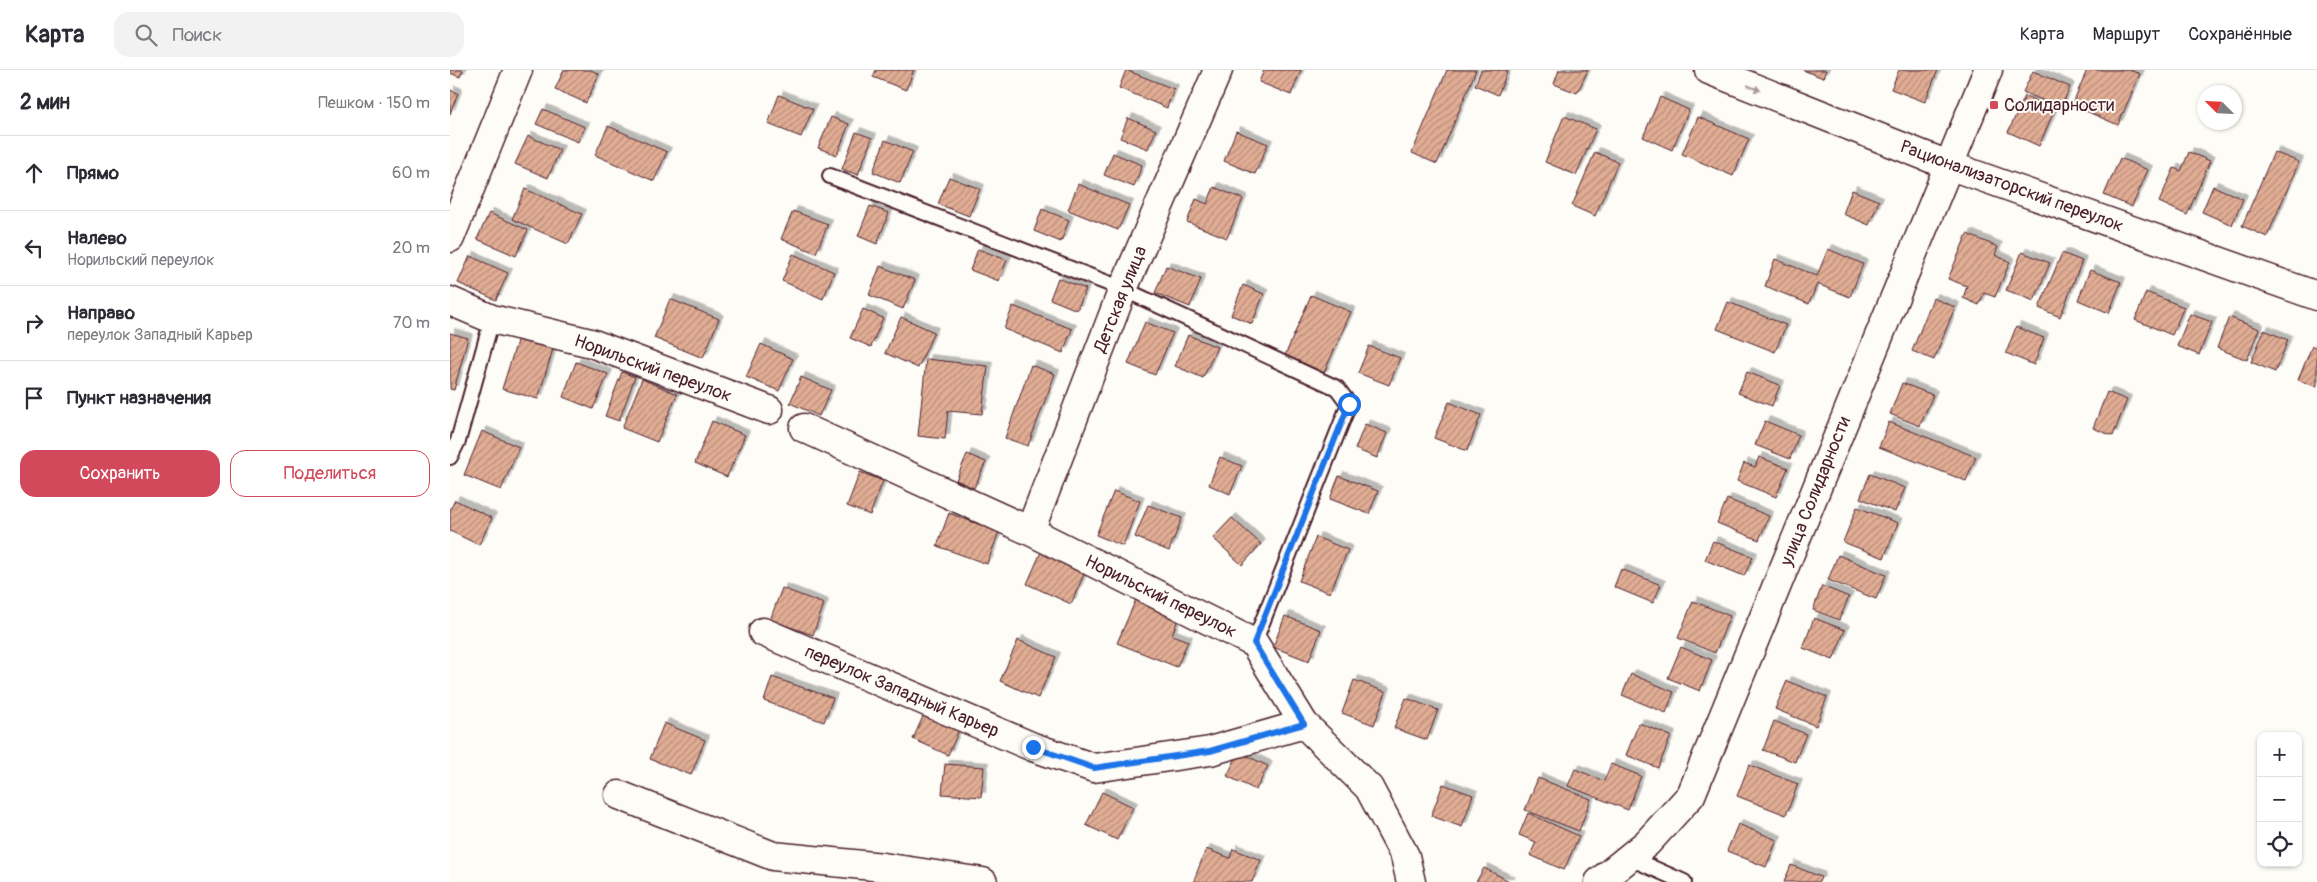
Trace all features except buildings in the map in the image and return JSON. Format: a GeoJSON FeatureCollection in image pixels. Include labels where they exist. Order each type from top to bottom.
{"type":"FeatureCollection","features":[{"type":"Feature","properties":{"kind":"street"},"geometry":{"type":"LineString","coordinates":[[450,238],[518,70]]}},
{"type":"Feature","properties":{"kind":"street","name":"Детская улица"},"geometry":{"type":"LineString","coordinates":[[1030,531],[1122,289],[1218,70]]}},
{"type":"Feature","properties":{"kind":"street","name":"Рационализаторский переулок"},"geometry":{"type":"LineString","coordinates":[[1709,70],[1948,165],[2317,296]]}},
{"type":"Feature","properties":{"kind":"street","name":"улица Солидарности"},"geometry":{"type":"LineString","coordinates":[[1599,882],[1647,843],[1691,795],[1988,70]]}},
{"type":"Feature","properties":{"kind":"street","name":"Норильский переулок"},"geometry":{"type":"LineString","coordinates":[[450,301],[492,319],[591,343],[769,410]]}},
{"type":"Feature","properties":{"kind":"street","name":"Норильский переулок"},"geometry":{"type":"LineString","coordinates":[[804,428],[1030,531],[1254,643],[1304,724],[1369,788],[1405,856],[1411,882]]}},
{"type":"Feature","properties":{"kind":"street","name":"переулок Западный Карьер"},"geometry":{"type":"LineString","coordinates":[[763,632],[1033,747],[1094,768],[1210,751],[1304,724]]}},
{"type":"Feature","properties":{"kind":"street"},"geometry":{"type":"LineString","coordinates":[[619,795],[773,856],[883,867],[983,882]]}},
{"type":"Feature","properties":{"kind":"lane"},"geometry":{"type":"LineString","coordinates":[[830,176],[1122,289],[1337,388],[1349,404],[1254,643]]}},
{"type":"Feature","properties":{"kind":"lane"},"geometry":{"type":"LineString","coordinates":[[450,457],[458,441],[492,319]]}},
{"type":"Feature","properties":{"kind":"lane"},"geometry":{"type":"LineString","coordinates":[[1630,858],[1684,882]]}},
{"type":"Feature","properties":{"kind":"place","name":"Солидарности"},"geometry":{"type":"Point","coordinates":[1994,105]}},
{"type":"Feature","properties":{"kind":"route"},"geometry":{"type":"LineString","coordinates":[[1033,747],[1094,768],[1210,751],[1304,724],[1254,643],[1349,404]]}}]}
